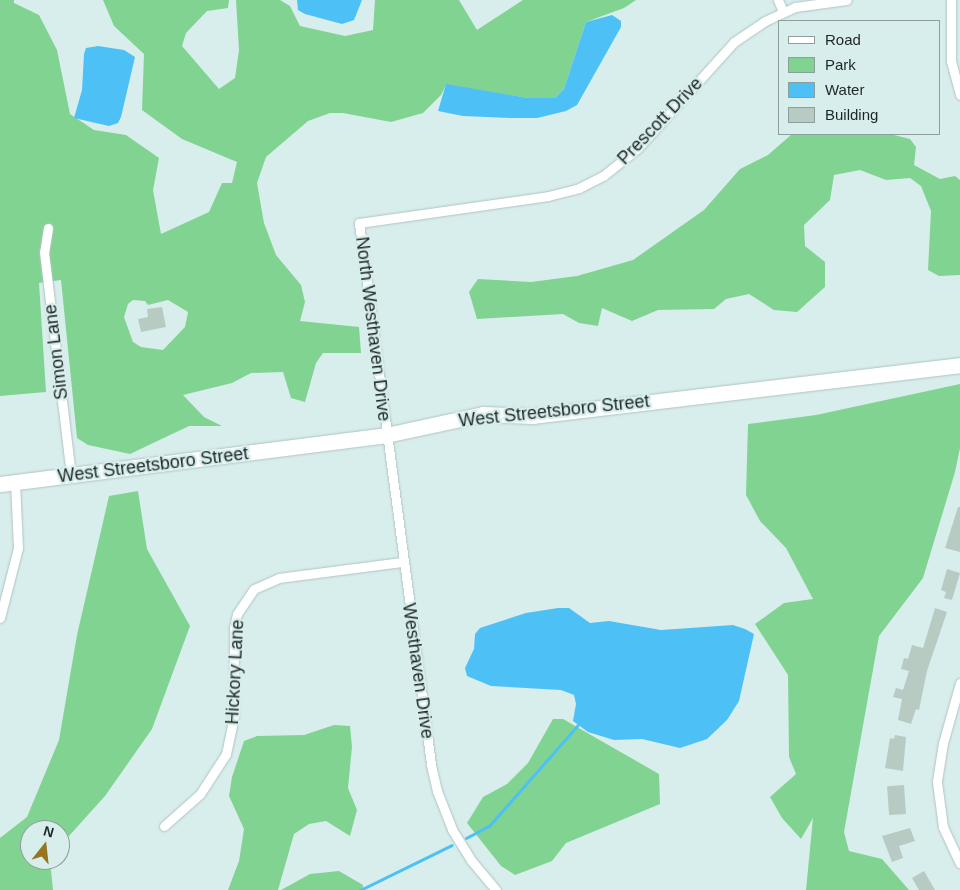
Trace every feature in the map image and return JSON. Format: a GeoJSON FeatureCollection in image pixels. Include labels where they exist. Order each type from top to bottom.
{"type":"FeatureCollection","features":[{"type":"Feature","properties":{"kind":"main road","name":"West Streetsboro Street"},"geometry":{"type":"LineString","coordinates":[[8,484],[386,435],[483,414],[533,416],[960,365]]}},
{"type":"Feature","properties":{"kind":"street"},"geometry":{"type":"LineString","coordinates":[[778,0],[783,12]]}},
{"type":"Feature","properties":{"kind":"street","name":"Prescott Drive"},"geometry":{"type":"LineString","coordinates":[[359,223],[548,196],[579,188],[603,176],[638,148],[734,42],[783,12],[814,3],[848,0]]}},
{"type":"Feature","properties":{"kind":"street"},"geometry":{"type":"LineString","coordinates":[[951,0],[951,61],[960,96]]}},
{"type":"Feature","properties":{"kind":"street","name":"North Westhaven Drive"},"geometry":{"type":"LineString","coordinates":[[359,223],[386,435]]}},
{"type":"Feature","properties":{"kind":"street","name":"Simon Lane"},"geometry":{"type":"LineString","coordinates":[[48,228],[44,252],[70,476]]}},
{"type":"Feature","properties":{"kind":"street","name":"Westhaven Drive"},"geometry":{"type":"LineString","coordinates":[[386,435],[402,562],[437,791],[452,830],[471,860],[496,890]]}},
{"type":"Feature","properties":{"kind":"street"},"geometry":{"type":"LineString","coordinates":[[0,618],[18,548],[8,484]]}},
{"type":"Feature","properties":{"kind":"street","name":"Hickory Lane"},"geometry":{"type":"LineString","coordinates":[[164,826],[200,794],[226,754],[234,715],[234,628],[240,607],[254,590],[279,578],[402,562]]}},
{"type":"Feature","properties":{"kind":"street"},"geometry":{"type":"LineString","coordinates":[[960,683],[943,743],[937,782],[943,827],[960,863]]}},
{"type":"Feature","properties":{"kind":"green space"},"geometry":{"type":"Polygon","coordinates":[[[0,0],[14,0],[14,3],[39,15],[57,50],[70,114],[94,130],[126,135],[159,158],[153,190],[161,234],[209,212],[222,183],[232,183],[237,162],[182,139],[142,110],[144,54],[114,26],[103,0],[229,0],[228,8],[207,11],[186,33],[182,46],[219,89],[235,78],[239,50],[236,0],[280,0],[290,6],[300,26],[345,36],[373,30],[375,0],[459,0],[477,30],[523,0],[636,0],[624,8],[586,22],[564,89],[555,98],[528,98],[446,85],[441,95],[423,113],[391,122],[343,113],[330,113],[308,121],[266,157],[257,183],[264,223],[276,255],[301,285],[305,302],[300,321],[359,327],[361,353],[323,353],[316,363],[305,402],[291,398],[283,372],[251,373],[232,383],[183,395],[204,417],[222,426],[189,426],[130,454],[88,445],[77,438],[61,280],[39,283],[46,392],[0,396],[0,0]],[[133,300],[128,304],[124,317],[133,342],[141,347],[163,350],[185,327],[188,312],[168,300],[148,305],[145,301],[133,300]]]}},
{"type":"Feature","properties":{"kind":"green space"},"geometry":{"type":"Polygon","coordinates":[[[791,135],[894,135],[910,139],[916,147],[914,165],[940,179],[955,176],[960,180],[960,275],[939,276],[928,270],[931,211],[921,186],[910,178],[886,180],[860,170],[834,175],[830,200],[804,225],[805,246],[825,262],[825,287],[797,312],[774,310],[749,294],[726,299],[714,309],[658,310],[632,321],[602,308],[598,326],[579,323],[563,314],[477,319],[469,292],[478,279],[531,282],[577,276],[633,260],[704,210],[740,169],[768,155],[791,135]]]}},
{"type":"Feature","properties":{"kind":"green space"},"geometry":{"type":"Polygon","coordinates":[[[960,384],[960,448],[955,472],[923,578],[879,636],[844,832],[849,851],[882,859],[909,890],[806,890],[813,818],[801,839],[782,818],[770,797],[796,774],[789,757],[788,675],[755,624],[784,603],[813,599],[786,548],[760,521],[746,495],[748,424],[816,415],[960,384]]]}},
{"type":"Feature","properties":{"kind":"green space"},"geometry":{"type":"Polygon","coordinates":[[[138,491],[147,549],[190,626],[152,729],[105,796],[70,835],[70,820],[23,820],[27,817],[59,740],[77,635],[109,496],[138,491]]]}},
{"type":"Feature","properties":{"kind":"green space"},"geometry":{"type":"Polygon","coordinates":[[[553,719],[563,719],[659,774],[660,804],[566,843],[552,861],[515,875],[501,866],[467,823],[483,797],[507,784],[528,763],[553,719]]]}},
{"type":"Feature","properties":{"kind":"green space"},"geometry":{"type":"Polygon","coordinates":[[[334,725],[350,726],[352,747],[348,788],[357,810],[350,836],[326,821],[309,824],[294,834],[278,890],[228,890],[239,861],[244,829],[229,796],[232,777],[244,741],[257,736],[304,735],[334,725]]]}},
{"type":"Feature","properties":{"kind":"green space"},"geometry":{"type":"Polygon","coordinates":[[[20,822],[20,870],[51,870],[53,890],[0,890],[0,838],[20,822]]]}},
{"type":"Feature","properties":{"kind":"green space"},"geometry":{"type":"Polygon","coordinates":[[[339,871],[363,885],[363,890],[281,890],[310,874],[339,871]]]}},
{"type":"Feature","properties":{"kind":"water"},"geometry":{"type":"Polygon","coordinates":[[[297,0],[362,0],[354,20],[342,24],[305,14],[298,10],[297,0]]]}},
{"type":"Feature","properties":{"kind":"water"},"geometry":{"type":"Polygon","coordinates":[[[612,15],[621,21],[621,27],[577,105],[566,111],[537,118],[463,116],[438,111],[446,84],[528,98],[555,98],[564,89],[586,22],[612,15]]]}},
{"type":"Feature","properties":{"kind":"water"},"geometry":{"type":"Polygon","coordinates":[[[98,46],[124,50],[135,57],[121,117],[118,123],[109,126],[74,118],[82,90],[86,48],[98,46]]]}},
{"type":"Feature","properties":{"kind":"water"},"geometry":{"type":"Polygon","coordinates":[[[569,608],[590,623],[609,621],[661,630],[733,625],[745,629],[754,634],[739,701],[727,720],[707,739],[680,748],[642,739],[614,740],[588,732],[573,721],[576,704],[574,695],[561,690],[491,686],[467,676],[465,668],[474,649],[475,634],[480,628],[526,613],[569,608]]]}},
{"type":"Feature","properties":{"kind":"building"},"geometry":{"type":"Polygon","coordinates":[[[162,307],[166,327],[141,332],[138,319],[148,317],[147,309],[162,307]]]}},
{"type":"Feature","properties":{"kind":"building"},"geometry":{"type":"Polygon","coordinates":[[[958,507],[960,507],[960,552],[945,548],[958,507]]]}},
{"type":"Feature","properties":{"kind":"building"},"geometry":{"type":"Polygon","coordinates":[[[947,569],[960,573],[952,600],[944,598],[946,592],[941,590],[947,569]]]}},
{"type":"Feature","properties":{"kind":"building"},"geometry":{"type":"Polygon","coordinates":[[[935,608],[947,612],[927,671],[919,710],[916,709],[911,724],[898,720],[902,699],[893,697],[896,688],[903,690],[909,671],[901,669],[904,658],[908,659],[912,645],[923,648],[935,608]]]}},
{"type":"Feature","properties":{"kind":"building"},"geometry":{"type":"Polygon","coordinates":[[[895,735],[906,737],[903,771],[885,768],[890,738],[894,739],[895,735]]]}},
{"type":"Feature","properties":{"kind":"building"},"geometry":{"type":"Polygon","coordinates":[[[904,785],[906,814],[889,815],[887,786],[904,785]]]}},
{"type":"Feature","properties":{"kind":"building"},"geometry":{"type":"Polygon","coordinates":[[[910,828],[915,841],[899,846],[903,858],[892,862],[882,836],[910,828]]]}},
{"type":"Feature","properties":{"kind":"building"},"geometry":{"type":"Polygon","coordinates":[[[924,871],[935,890],[919,890],[912,878],[924,871]]]}},
{"type":"Feature","properties":{"kind":"waterway"},"geometry":{"type":"LineString","coordinates":[[466,838],[490,825],[578,725]]}},
{"type":"Feature","properties":{"kind":"waterway"},"geometry":{"type":"LineString","coordinates":[[360,890],[452,845]]}}]}
